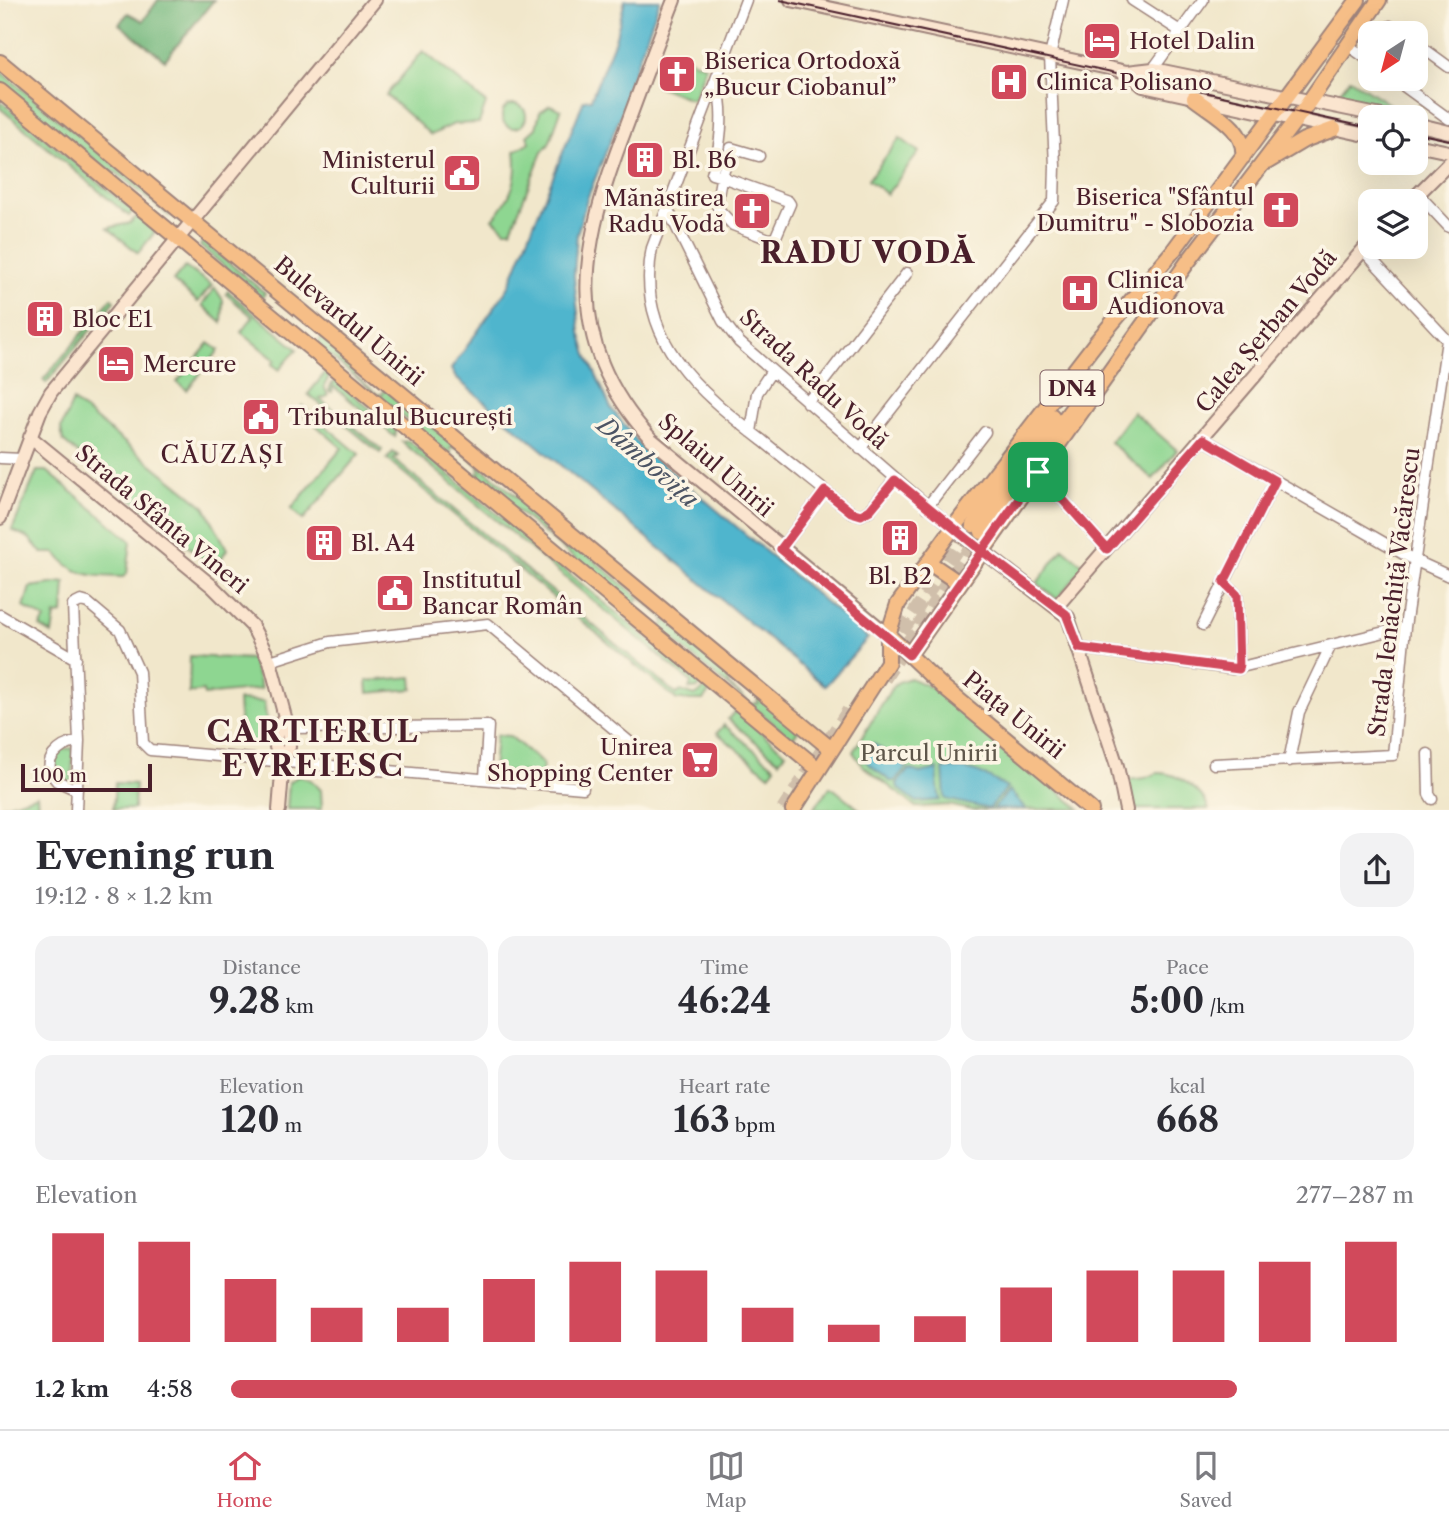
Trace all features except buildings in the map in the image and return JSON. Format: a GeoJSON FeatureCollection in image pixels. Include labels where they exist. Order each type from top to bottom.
{"type":"FeatureCollection","features":[{"type":"Feature","properties":{"kind":"main road"},"geometry":{"type":"LineString","coordinates":[[0,518],[30,437],[51,392],[375,0]]}},
{"type":"Feature","properties":{"kind":"main road","name":"Splaiul Unirii"},"geometry":{"type":"LineString","coordinates":[[674,0],[594,216],[586,271],[591,322],[614,386],[640,427],[664,452],[888,635]]}},
{"type":"Feature","properties":{"kind":"main road"},"geometry":{"type":"LineString","coordinates":[[792,0],[1127,72],[1153,69],[1358,111]]}},
{"type":"Feature","properties":{"kind":"main road","name":"DN4"},"geometry":{"type":"LineString","coordinates":[[1358,0],[1275,116],[1172,251],[977,528],[1187,263],[1310,100],[1380,0]]}},
{"type":"Feature","properties":{"kind":"main road","name":"Bulevardul Unirii"},"geometry":{"type":"LineString","coordinates":[[0,62],[831,749]]}},
{"type":"Feature","properties":{"kind":"main road"},"geometry":{"type":"LineString","coordinates":[[1127,72],[1143,86],[1358,133]]}},
{"type":"Feature","properties":{"kind":"main road","name":"Bulevardul Unirii"},"geometry":{"type":"LineString","coordinates":[[0,92],[818,769]]}},
{"type":"Feature","properties":{"kind":"main road"},"geometry":{"type":"LineString","coordinates":[[1194,98],[1236,132],[1244,146],[1243,157]]}},
{"type":"Feature","properties":{"kind":"main road"},"geometry":{"type":"LineString","coordinates":[[1428,127],[1449,132]]}},
{"type":"Feature","properties":{"kind":"main road"},"geometry":{"type":"LineString","coordinates":[[1256,169],[1304,140],[1334,128]]}},
{"type":"Feature","properties":{"kind":"main road"},"geometry":{"type":"LineString","coordinates":[[1428,148],[1449,152]]}},
{"type":"Feature","properties":{"kind":"main road"},"geometry":{"type":"LineString","coordinates":[[1422,189],[1449,163]]}},
{"type":"Feature","properties":{"kind":"main road"},"geometry":{"type":"LineString","coordinates":[[793,810],[888,662],[888,635],[898,604],[1097,341],[1172,251]]}},
{"type":"Feature","properties":{"kind":"main road","name":"Calea Șerban Vodă"},"geometry":{"type":"LineString","coordinates":[[1057,606],[1358,255]]}},
{"type":"Feature","properties":{"kind":"main road"},"geometry":{"type":"LineString","coordinates":[[888,662],[909,655],[1187,263]]}},
{"type":"Feature","properties":{"kind":"main road","name":"Strada Sfânta Vineri"},"geometry":{"type":"LineString","coordinates":[[30,437],[227,599],[252,626],[270,661],[285,724],[275,745],[275,751],[282,761],[279,810]]}},
{"type":"Feature","properties":{"kind":"main road"},"geometry":{"type":"LineString","coordinates":[[953,528],[1057,606],[1070,619],[1116,766],[1126,810]]}},
{"type":"Feature","properties":{"kind":"main road"},"geometry":{"type":"LineString","coordinates":[[929,562],[959,583]]}},
{"type":"Feature","properties":{"kind":"main road","name":"Piața Unirii"},"geometry":{"type":"LineString","coordinates":[[888,635],[1091,810]]}},
{"type":"Feature","properties":{"kind":"street"},"geometry":{"type":"LineString","coordinates":[[746,0],[717,84],[654,242],[650,265],[651,295],[662,335],[687,378],[851,512],[861,515],[870,510],[895,480]]}},
{"type":"Feature","properties":{"kind":"street"},"geometry":{"type":"LineString","coordinates":[[860,449],[1054,201],[1051,56],[1063,0]]}},
{"type":"Feature","properties":{"kind":"street"},"geometry":{"type":"LineString","coordinates":[[1132,0],[1180,31]]}},
{"type":"Feature","properties":{"kind":"street"},"geometry":{"type":"LineString","coordinates":[[1153,69],[1203,0]]}},
{"type":"Feature","properties":{"kind":"street"},"geometry":{"type":"LineString","coordinates":[[1349,46],[1358,52]]}},
{"type":"Feature","properties":{"kind":"street"},"geometry":{"type":"LineString","coordinates":[[1428,52],[1449,67]]}},
{"type":"Feature","properties":{"kind":"street"},"geometry":{"type":"LineString","coordinates":[[717,84],[722,102],[721,123],[712,174],[722,177],[790,204],[774,241],[733,225],[721,215],[718,203],[722,177],[731,148],[759,156]]}},
{"type":"Feature","properties":{"kind":"street"},"geometry":{"type":"LineString","coordinates":[[1410,91],[1449,119]]}},
{"type":"Feature","properties":{"kind":"street","name":"Strada Radu Vodă"},"geometry":{"type":"LineString","coordinates":[[667,208],[727,329],[771,372],[953,528]]}},
{"type":"Feature","properties":{"kind":"street"},"geometry":{"type":"LineString","coordinates":[[1428,209],[1449,227]]}},
{"type":"Feature","properties":{"kind":"street"},"geometry":{"type":"LineString","coordinates":[[1377,259],[1448,340]]}},
{"type":"Feature","properties":{"kind":"street"},"geometry":{"type":"LineString","coordinates":[[807,403],[907,273]]}},
{"type":"Feature","properties":{"kind":"street","name":"Strada Ienăchiță Văcărescu"},"geometry":{"type":"LineString","coordinates":[[1214,764],[1393,755],[1405,627],[1448,340]]}},
{"type":"Feature","properties":{"kind":"street"},"geometry":{"type":"LineString","coordinates":[[751,432],[757,393],[771,372]]}},
{"type":"Feature","properties":{"kind":"street"},"geometry":{"type":"LineString","coordinates":[[928,507],[985,432]]}},
{"type":"Feature","properties":{"kind":"street"},"geometry":{"type":"LineString","coordinates":[[1203,439],[1415,560],[1449,576]]}},
{"type":"Feature","properties":{"kind":"street"},"geometry":{"type":"LineString","coordinates":[[0,458],[22,459]]}},
{"type":"Feature","properties":{"kind":"street"},"geometry":{"type":"LineString","coordinates":[[1038,472],[1107,549]]}},
{"type":"Feature","properties":{"kind":"street"},"geometry":{"type":"LineString","coordinates":[[1203,625],[1275,481]]}},
{"type":"Feature","properties":{"kind":"street"},"geometry":{"type":"LineString","coordinates":[[781,549],[825,491]]}},
{"type":"Feature","properties":{"kind":"street"},"geometry":{"type":"LineString","coordinates":[[1224,582],[1237,595],[1239,669]]}},
{"type":"Feature","properties":{"kind":"street"},"geometry":{"type":"LineString","coordinates":[[76,810],[79,741],[74,605],[78,601],[88,603],[122,633],[139,673],[147,747],[583,788]]}},
{"type":"Feature","properties":{"kind":"street"},"geometry":{"type":"LineString","coordinates":[[0,615],[76,659]]}},
{"type":"Feature","properties":{"kind":"street"},"geometry":{"type":"LineString","coordinates":[[270,661],[330,642],[488,624],[632,744]]}},
{"type":"Feature","properties":{"kind":"street"},"geometry":{"type":"LineString","coordinates":[[1079,648],[1239,669],[1405,627]]}},
{"type":"Feature","properties":{"kind":"street"},"geometry":{"type":"LineString","coordinates":[[1289,761],[1298,712],[1331,645]]}},
{"type":"Feature","properties":{"kind":"street"},"geometry":{"type":"LineString","coordinates":[[285,724],[488,726],[485,778]]}},
{"type":"Feature","properties":{"kind":"street"},"geometry":{"type":"LineString","coordinates":[[77,790],[57,781],[50,765],[53,753],[60,746],[79,741]]}},
{"type":"Feature","properties":{"kind":"street"},"geometry":{"type":"LineString","coordinates":[[1428,754],[1429,794],[1432,799]]}},
{"type":"Feature","properties":{"kind":"green space"},"geometry":{"type":"Polygon","coordinates":[[[158,0],[214,0],[165,60],[119,24],[128,13],[143,21],[158,0]]]}},
{"type":"Feature","properties":{"kind":"green space"},"geometry":{"type":"Polygon","coordinates":[[[423,51],[486,103],[479,123],[454,124],[431,135],[386,95],[423,51]]]}},
{"type":"Feature","properties":{"kind":"green space"},"geometry":{"type":"Polygon","coordinates":[[[671,52],[706,66],[693,100],[657,86],[671,52]]]}},
{"type":"Feature","properties":{"kind":"green space"},"geometry":{"type":"Polygon","coordinates":[[[0,71],[168,209],[169,216],[118,174],[105,168],[0,82],[0,71]]]}},
{"type":"Feature","properties":{"kind":"green space"},"geometry":{"type":"Polygon","coordinates":[[[1350,79],[1358,84],[1358,91],[1369,91],[1391,105],[1378,105],[1336,96],[1350,79]]]}},
{"type":"Feature","properties":{"kind":"green space"},"geometry":{"type":"Polygon","coordinates":[[[0,101],[133,211],[129,216],[0,108],[0,101]]]}},
{"type":"Feature","properties":{"kind":"green space"},"geometry":{"type":"Polygon","coordinates":[[[514,104],[522,108],[526,116],[522,124],[514,128],[506,124],[502,116],[506,108],[514,104]]]}},
{"type":"Feature","properties":{"kind":"green space"},"geometry":{"type":"Polygon","coordinates":[[[550,105],[561,110],[549,144],[542,152],[511,230],[505,230],[493,219],[505,204],[515,180],[515,151],[530,142],[527,136],[536,128],[540,112],[550,105]]]}},
{"type":"Feature","properties":{"kind":"green space"},"geometry":{"type":"Polygon","coordinates":[[[900,138],[919,152],[887,194],[868,180],[900,138]]]}},
{"type":"Feature","properties":{"kind":"green space"},"geometry":{"type":"Polygon","coordinates":[[[137,216],[155,232],[138,253],[108,228],[130,223],[137,216]]]}},
{"type":"Feature","properties":{"kind":"green space"},"geometry":{"type":"Polygon","coordinates":[[[203,241],[265,293],[262,298],[200,246],[203,241]]]}},
{"type":"Feature","properties":{"kind":"green space"},"geometry":{"type":"Polygon","coordinates":[[[185,267],[212,285],[198,302],[173,281],[185,267]]]}},
{"type":"Feature","properties":{"kind":"green space"},"geometry":{"type":"Polygon","coordinates":[[[215,288],[223,300],[222,323],[202,305],[215,288]]]}},
{"type":"Feature","properties":{"kind":"green space"},"geometry":{"type":"Polygon","coordinates":[[[228,291],[297,349],[279,370],[272,364],[275,360],[241,332],[253,317],[226,294],[228,291]]]}},
{"type":"Feature","properties":{"kind":"green space"},"geometry":{"type":"Polygon","coordinates":[[[112,298],[115,301],[46,383],[43,380],[112,298]]]}},
{"type":"Feature","properties":{"kind":"green space"},"geometry":{"type":"Polygon","coordinates":[[[322,336],[361,368],[355,369],[356,376],[377,394],[383,394],[384,387],[549,523],[543,524],[544,531],[566,549],[572,548],[572,542],[560,532],[799,729],[792,739],[317,345],[322,336]],[[450,448],[451,455],[473,474],[480,473],[479,466],[457,448],[450,448]],[[641,599],[635,600],[636,607],[658,625],[664,625],[664,618],[641,599]],[[728,678],[729,685],[751,704],[758,703],[757,696],[735,678],[728,678]]]}},
{"type":"Feature","properties":{"kind":"green space"},"geometry":{"type":"Polygon","coordinates":[[[209,343],[219,350],[187,390],[177,382],[209,343]]]}},
{"type":"Feature","properties":{"kind":"green space"},"geometry":{"type":"Polygon","coordinates":[[[326,372],[330,375],[324,386],[328,396],[320,399],[382,450],[380,453],[308,394],[326,372]]]}},
{"type":"Feature","properties":{"kind":"green space"},"geometry":{"type":"Polygon","coordinates":[[[337,381],[396,431],[395,437],[333,386],[332,392],[329,391],[331,384],[337,381]]]}},
{"type":"Feature","properties":{"kind":"green space"},"geometry":{"type":"Polygon","coordinates":[[[73,401],[205,507],[227,549],[215,569],[63,441],[61,428],[73,401]]]}},
{"type":"Feature","properties":{"kind":"green space"},"geometry":{"type":"Polygon","coordinates":[[[302,406],[359,454],[303,520],[291,509],[342,448],[301,412],[302,406]]]}},
{"type":"Feature","properties":{"kind":"green space"},"geometry":{"type":"Polygon","coordinates":[[[1133,412],[1177,450],[1153,479],[1110,442],[1133,412]]]}},
{"type":"Feature","properties":{"kind":"green space"},"geometry":{"type":"Polygon","coordinates":[[[409,441],[700,682],[699,688],[689,689],[691,682],[402,442],[409,441]]]}},
{"type":"Feature","properties":{"kind":"green space"},"geometry":{"type":"Polygon","coordinates":[[[393,452],[398,456],[393,459],[676,694],[681,691],[695,696],[706,688],[710,691],[703,700],[677,700],[387,459],[393,452]]]}},
{"type":"Feature","properties":{"kind":"green space"},"geometry":{"type":"Polygon","coordinates":[[[37,471],[47,471],[131,541],[127,574],[123,577],[103,576],[78,571],[56,553],[42,553],[29,538],[12,530],[37,471]]]}},
{"type":"Feature","properties":{"kind":"green space"},"geometry":{"type":"Polygon","coordinates":[[[1063,548],[1085,566],[1057,599],[1037,583],[1063,548]]]}},
{"type":"Feature","properties":{"kind":"green space"},"geometry":{"type":"Polygon","coordinates":[[[65,582],[63,614],[55,615],[52,634],[40,627],[45,619],[24,607],[30,587],[65,582]]]}},
{"type":"Feature","properties":{"kind":"green space"},"geometry":{"type":"Polygon","coordinates":[[[190,656],[252,659],[261,689],[204,695],[203,691],[189,693],[190,656]]]}},
{"type":"Feature","properties":{"kind":"green space"},"geometry":{"type":"Polygon","coordinates":[[[412,677],[413,689],[368,693],[367,681],[412,677]]]}},
{"type":"Feature","properties":{"kind":"green space","name":"Parcul Unirii"},"geometry":{"type":"Polygon","coordinates":[[[910,678],[931,687],[1080,809],[972,810],[949,805],[916,807],[863,766],[853,752],[891,689],[898,682],[910,678]]]}},
{"type":"Feature","properties":{"kind":"green space"},"geometry":{"type":"Polygon","coordinates":[[[238,700],[264,702],[267,724],[261,745],[254,743],[244,734],[238,700]]]}},
{"type":"Feature","properties":{"kind":"green space"},"geometry":{"type":"Polygon","coordinates":[[[735,711],[786,753],[779,761],[728,719],[735,711]]]}},
{"type":"Feature","properties":{"kind":"green space"},"geometry":{"type":"Polygon","coordinates":[[[724,725],[775,767],[769,775],[717,733],[724,725]]]}},
{"type":"Feature","properties":{"kind":"green space"},"geometry":{"type":"Polygon","coordinates":[[[496,735],[510,736],[543,764],[542,774],[493,770],[496,735]]]}},
{"type":"Feature","properties":{"kind":"green space"},"geometry":{"type":"Polygon","coordinates":[[[73,748],[72,785],[54,771],[54,767],[63,749],[73,748]]]}},
{"type":"Feature","properties":{"kind":"green space"},"geometry":{"type":"Polygon","coordinates":[[[1158,773],[1181,779],[1195,789],[1209,809],[1134,809],[1126,780],[1145,778],[1158,773]]]}},
{"type":"Feature","properties":{"kind":"green space"},"geometry":{"type":"Polygon","coordinates":[[[299,776],[311,780],[321,790],[322,809],[287,809],[289,782],[299,776]]]}},
{"type":"Feature","properties":{"kind":"green space"},"geometry":{"type":"Polygon","coordinates":[[[115,783],[135,784],[134,809],[113,809],[115,783]]]}},
{"type":"Feature","properties":{"kind":"green space","name":"Parcul Unirii"},"geometry":{"type":"Polygon","coordinates":[[[830,787],[834,789],[859,809],[813,810],[830,787]]]}},
{"type":"Feature","properties":{"kind":"green space"},"geometry":{"type":"Polygon","coordinates":[[[37,795],[38,809],[0,809],[0,807],[37,795]]]}},
{"type":"Feature","properties":{"kind":"water","name":"Dâmbovița"},"geometry":{"type":"Polygon","coordinates":[[[625,0],[660,0],[627,90],[622,112],[587,199],[577,234],[574,276],[580,332],[587,355],[611,408],[640,445],[868,638],[825,686],[456,378],[451,369],[508,288],[584,100],[591,99],[615,40],[625,0]]]}},
{"type":"Feature","properties":{"kind":"water"},"geometry":{"type":"Polygon","coordinates":[[[873,743],[907,767],[895,781],[890,781],[864,760],[863,755],[873,743]]]}},
{"type":"Feature","properties":{"kind":"water"},"geometry":{"type":"Polygon","coordinates":[[[909,769],[920,773],[938,769],[940,800],[917,802],[898,788],[897,783],[909,769]]]}},
{"type":"Feature","properties":{"kind":"water"},"geometry":{"type":"Polygon","coordinates":[[[943,769],[976,772],[1007,788],[989,809],[945,799],[943,769]]]}},
{"type":"Feature","properties":{"kind":"water"},"geometry":{"type":"Polygon","coordinates":[[[1009,790],[1026,809],[993,809],[1009,790]]]}},
{"type":"Feature","properties":{"kind":"tunnel"},"geometry":{"type":"LineString","coordinates":[[890,649],[973,525]]}},
{"type":"Feature","properties":{"kind":"tunnel"},"geometry":{"type":"LineString","coordinates":[[884,679],[979,535]]}},
{"type":"Feature","properties":{"kind":"tunnel"},"geometry":{"type":"LineString","coordinates":[[783,810],[851,707]]}},
{"type":"Feature","properties":{"kind":"tram line"},"geometry":{"type":"LineString","coordinates":[[780,0],[1358,125]]}},
{"type":"Feature","properties":{"kind":"tram line"},"geometry":{"type":"LineString","coordinates":[[1428,136],[1449,140]]}},
{"type":"Feature","properties":{"kind":"place","name":"Hotel Dalin"},"geometry":{"type":"Point","coordinates":[1102,41]}},
{"type":"Feature","properties":{"kind":"place","name":"Biserica Ortodoxă „Bucur Ciobanul”"},"geometry":{"type":"Point","coordinates":[677,74]}},
{"type":"Feature","properties":{"kind":"place","name":"Clinica Polisano"},"geometry":{"type":"Point","coordinates":[1009,82]}},
{"type":"Feature","properties":{"kind":"place","name":"Bl. B6"},"geometry":{"type":"Point","coordinates":[645,160]}},
{"type":"Feature","properties":{"kind":"place","name":"Ministerul Culturii"},"geometry":{"type":"Point","coordinates":[462,173]}},
{"type":"Feature","properties":{"kind":"place","name":"Biserica \"Sfântul Dumitru\" - Slobozia"},"geometry":{"type":"Point","coordinates":[1281,210]}},
{"type":"Feature","properties":{"kind":"place","name":"Mănăstirea Radu Vodă"},"geometry":{"type":"Point","coordinates":[752,211]}},
{"type":"Feature","properties":{"kind":"place","name":"Clinica Audionova"},"geometry":{"type":"Point","coordinates":[1080,293]}},
{"type":"Feature","properties":{"kind":"place","name":"Bloc E1"},"geometry":{"type":"Point","coordinates":[45,319]}},
{"type":"Feature","properties":{"kind":"place","name":"Mercure"},"geometry":{"type":"Point","coordinates":[116,364]}},
{"type":"Feature","properties":{"kind":"place","name":"Tribunalul București"},"geometry":{"type":"Point","coordinates":[261,417]}},
{"type":"Feature","properties":{"kind":"place","name":"Bl. B2"},"geometry":{"type":"Point","coordinates":[900,538]}},
{"type":"Feature","properties":{"kind":"place","name":"Bl. A4"},"geometry":{"type":"Point","coordinates":[324,543]}},
{"type":"Feature","properties":{"kind":"place","name":"Institutul Bancar Român"},"geometry":{"type":"Point","coordinates":[395,593]}},
{"type":"Feature","properties":{"kind":"place","name":"Unirea Shopping Center"},"geometry":{"type":"Point","coordinates":[700,760]}},
{"type":"Feature","properties":{"kind":"district","name":"RADU VODĂ"},"geometry":{"type":"Point","coordinates":[868,252]}},
{"type":"Feature","properties":{"kind":"district","name":"CĂUZAȘI"},"geometry":{"type":"Point","coordinates":[223,454]}},
{"type":"Feature","properties":{"kind":"district","name":"CARTIERUL EVREIESC"},"geometry":{"type":"Point","coordinates":[313,748]}},
{"type":"Feature","properties":{"kind":"route"},"geometry":{"type":"LineString","coordinates":[[1038,472],[982,551],[895,480],[870,510],[861,515],[851,512],[825,491],[781,549],[909,655],[982,551],[1066,614],[1079,648],[1239,669],[1237,595],[1224,582],[1275,481],[1203,439],[1107,549],[1038,472]]}}]}
